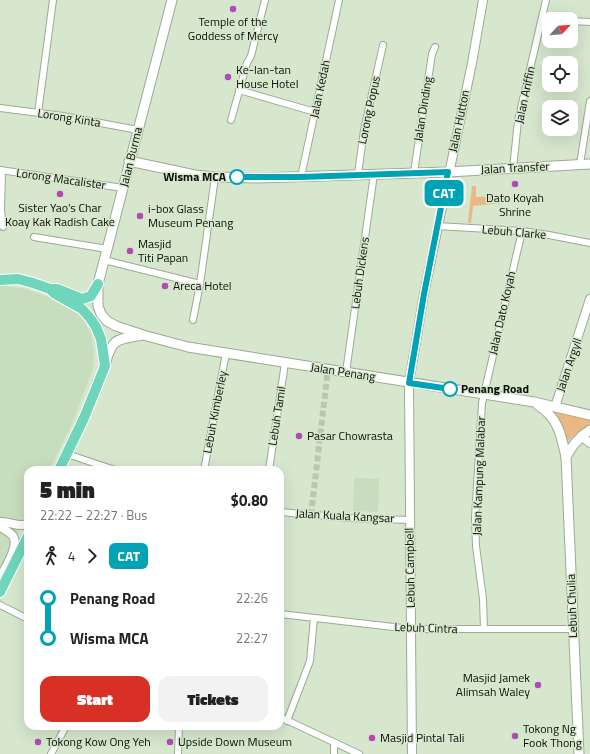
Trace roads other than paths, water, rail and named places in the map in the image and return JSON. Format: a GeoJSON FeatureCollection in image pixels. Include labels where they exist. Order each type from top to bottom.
{"type":"FeatureCollection","features":[{"type":"Feature","properties":{"kind":"main road","name":"Jalan Burma"},"geometry":{"type":"LineString","coordinates":[[101,314],[98,306],[98,284],[172,0]]}},
{"type":"Feature","properties":{"kind":"main road","name":"Jalan Transfer"},"geometry":{"type":"LineString","coordinates":[[130,161],[175,171],[215,177],[301,177],[448,172],[585,164]]}},
{"type":"Feature","properties":{"kind":"main road"},"geometry":{"type":"LineString","coordinates":[[0,280],[18,279],[50,289],[57,289],[78,298],[85,299],[91,296],[98,284]]}},
{"type":"Feature","properties":{"kind":"main road"},"geometry":{"type":"LineString","coordinates":[[50,289],[55,294],[82,310],[90,318],[101,339],[105,366]]}},
{"type":"Feature","properties":{"kind":"main road","name":"Jalan Penang"},"geometry":{"type":"LineString","coordinates":[[101,314],[111,324],[170,343],[409,383],[534,402],[590,415]]}},
{"type":"Feature","properties":{"kind":"main road"},"geometry":{"type":"LineString","coordinates":[[61,466],[84,418],[105,366],[112,344],[120,339],[143,335]]}},
{"type":"Feature","properties":{"kind":"main road","name":"Lebuh Chulia"},"geometry":{"type":"LineString","coordinates":[[534,402],[548,412],[558,425],[566,457],[579,754]]}},
{"type":"Feature","properties":{"kind":"main road"},"geometry":{"type":"LineString","coordinates":[[566,457],[571,447],[581,436],[590,430]]}},
{"type":"Feature","properties":{"kind":"main road"},"geometry":{"type":"LineString","coordinates":[[0,592],[24,544]]}},
{"type":"Feature","properties":{"kind":"street"},"geometry":{"type":"LineString","coordinates":[[38,113],[54,0]]}},
{"type":"Feature","properties":{"kind":"street"},"geometry":{"type":"LineString","coordinates":[[232,120],[247,63],[251,56],[265,0]]}},
{"type":"Feature","properties":{"kind":"street","name":"Jalan Kedah"},"geometry":{"type":"LineString","coordinates":[[301,177],[339,0]]}},
{"type":"Feature","properties":{"kind":"street","name":"Jalan Hutton"},"geometry":{"type":"LineString","coordinates":[[409,383],[437,226],[472,63],[483,0]]}},
{"type":"Feature","properties":{"kind":"street","name":"Jalan Ariffin"},"geometry":{"type":"LineString","coordinates":[[543,12],[546,0]]}},
{"type":"Feature","properties":{"kind":"street","name":"Jalan Ariffin"},"geometry":{"type":"LineString","coordinates":[[513,168],[518,121],[542,18]]}},
{"type":"Feature","properties":{"kind":"street"},"geometry":{"type":"LineString","coordinates":[[578,21],[590,22]]}},
{"type":"Feature","properties":{"kind":"street","name":"Lorong Popus"},"geometry":{"type":"LineString","coordinates":[[358,174],[364,130],[383,45]]}},
{"type":"Feature","properties":{"kind":"street","name":"Jalan Dinding"},"geometry":{"type":"LineString","coordinates":[[414,172],[432,54],[435,47]]}},
{"type":"Feature","properties":{"kind":"street"},"geometry":{"type":"LineString","coordinates":[[239,90],[315,112]]}},
{"type":"Feature","properties":{"kind":"street"},"geometry":{"type":"LineString","coordinates":[[585,164],[590,101]]}},
{"type":"Feature","properties":{"kind":"street","name":"Lorong Kinta"},"geometry":{"type":"LineString","coordinates":[[0,108],[63,116],[138,130]]}},
{"type":"Feature","properties":{"kind":"street"},"geometry":{"type":"LineString","coordinates":[[1,170],[1,210],[3,227]]}},
{"type":"Feature","properties":{"kind":"street","name":"Lorong Macalister"},"geometry":{"type":"LineString","coordinates":[[1,170],[123,188]]}},
{"type":"Feature","properties":{"kind":"street","name":"Lebuh Dickens"},"geometry":{"type":"LineString","coordinates":[[346,372],[374,174]]}},
{"type":"Feature","properties":{"kind":"street"},"geometry":{"type":"LineString","coordinates":[[193,320],[200,284],[215,177]]}},
{"type":"Feature","properties":{"kind":"street","name":"Lebuh Clarke"},"geometry":{"type":"LineString","coordinates":[[437,226],[522,231],[590,243]]}},
{"type":"Feature","properties":{"kind":"street","name":"Jalan Dato Koyah"},"geometry":{"type":"LineString","coordinates":[[483,394],[522,231]]}},
{"type":"Feature","properties":{"kind":"street"},"geometry":{"type":"LineString","coordinates":[[34,238],[107,249]]}},
{"type":"Feature","properties":{"kind":"street"},"geometry":{"type":"LineString","coordinates":[[104,260],[200,284]]}},
{"type":"Feature","properties":{"kind":"street","name":"Jalan Argyll"},"geometry":{"type":"LineString","coordinates":[[555,407],[590,299]]}},
{"type":"Feature","properties":{"kind":"street","name":"Lebuh Kimberley"},"geometry":{"type":"LineString","coordinates":[[205,466],[226,353]]}},
{"type":"Feature","properties":{"kind":"street","name":"Lebuh Tamil"},"geometry":{"type":"LineString","coordinates":[[270,466],[285,362]]}},
{"type":"Feature","properties":{"kind":"street","name":"Lebuh Campbell"},"geometry":{"type":"LineString","coordinates":[[409,383],[412,754]]}},
{"type":"Feature","properties":{"kind":"street","name":"Jalan Kampung Malabar"},"geometry":{"type":"LineString","coordinates":[[483,394],[475,518],[476,546],[483,599],[484,629]]}},
{"type":"Feature","properties":{"kind":"street"},"geometry":{"type":"LineString","coordinates":[[581,436],[590,443]]}},
{"type":"Feature","properties":{"kind":"street"},"geometry":{"type":"LineString","coordinates":[[67,454],[103,466]]}},
{"type":"Feature","properties":{"kind":"street","name":"Jalan Kuala Kangsar"},"geometry":{"type":"LineString","coordinates":[[284,512],[349,518],[410,520]]}},
{"type":"Feature","properties":{"kind":"street"},"geometry":{"type":"LineString","coordinates":[[0,522],[19,526],[24,525]]}},
{"type":"Feature","properties":{"kind":"street"},"geometry":{"type":"LineString","coordinates":[[0,526],[14,538],[16,543],[0,578]]}},
{"type":"Feature","properties":{"kind":"street"},"geometry":{"type":"LineString","coordinates":[[0,604],[24,617]]}},
{"type":"Feature","properties":{"kind":"street","name":"Lebuh Cintra"},"geometry":{"type":"LineString","coordinates":[[284,614],[411,629],[573,629]]}},
{"type":"Feature","properties":{"kind":"street"},"geometry":{"type":"LineString","coordinates":[[287,721],[310,661],[314,618]]}},
{"type":"Feature","properties":{"kind":"street"},"geometry":{"type":"LineString","coordinates":[[284,719],[358,754]]}},
{"type":"Feature","properties":{"kind":"street"},"geometry":{"type":"LineString","coordinates":[[51,754],[64,730]]}},
{"type":"Feature","properties":{"kind":"street"},"geometry":{"type":"LineString","coordinates":[[178,754],[179,730]]}},
{"type":"Feature","properties":{"kind":"street"},"geometry":{"type":"LineString","coordinates":[[334,744],[334,754]]}},
{"type":"Feature","properties":{"kind":"tunnel"},"geometry":{"type":"LineString","coordinates":[[311,515],[328,369]]}},
{"type":"Feature","properties":{"kind":"place","name":"Temple of the Goddess of Mercy"},"geometry":{"type":"Point","coordinates":[233,9]}},
{"type":"Feature","properties":{"kind":"place","name":"Ke-lan-tan House Hotel"},"geometry":{"type":"Point","coordinates":[228,77]}},
{"type":"Feature","properties":{"kind":"place","name":"Wisma MCA"},"geometry":{"type":"Point","coordinates":[237,177]}},
{"type":"Feature","properties":{"kind":"place","name":"Dato Koyah Shrine"},"geometry":{"type":"Point","coordinates":[515,184]}},
{"type":"Feature","properties":{"kind":"place","name":"Sister Yao’s Char Koay Kak Radish Cake"},"geometry":{"type":"Point","coordinates":[60,194]}},
{"type":"Feature","properties":{"kind":"place","name":"i-box Glass Museum Penang"},"geometry":{"type":"Point","coordinates":[140,216]}},
{"type":"Feature","properties":{"kind":"place","name":"Masjid Titi Papan"},"geometry":{"type":"Point","coordinates":[130,251]}},
{"type":"Feature","properties":{"kind":"place","name":"Areca Hotel"},"geometry":{"type":"Point","coordinates":[165,286]}},
{"type":"Feature","properties":{"kind":"place","name":"Penang Road"},"geometry":{"type":"Point","coordinates":[450,389]}},
{"type":"Feature","properties":{"kind":"place","name":"Pasar Chowrasta"},"geometry":{"type":"Point","coordinates":[299,436]}},
{"type":"Feature","properties":{"kind":"place","name":"Masjid Jamek Alimsah Waley"},"geometry":{"type":"Point","coordinates":[538,685]}},
{"type":"Feature","properties":{"kind":"place","name":"Tokong Ng Fook Thong"},"geometry":{"type":"Point","coordinates":[515,736]}},
{"type":"Feature","properties":{"kind":"place","name":"Masjid Pintal Tali"},"geometry":{"type":"Point","coordinates":[372,738]}},
{"type":"Feature","properties":{"kind":"place","name":"Tokong Kow Ong Yeh"},"geometry":{"type":"Point","coordinates":[38,742]}},
{"type":"Feature","properties":{"kind":"place","name":"Upside Down Museum"},"geometry":{"type":"Point","coordinates":[170,742]}}]}
